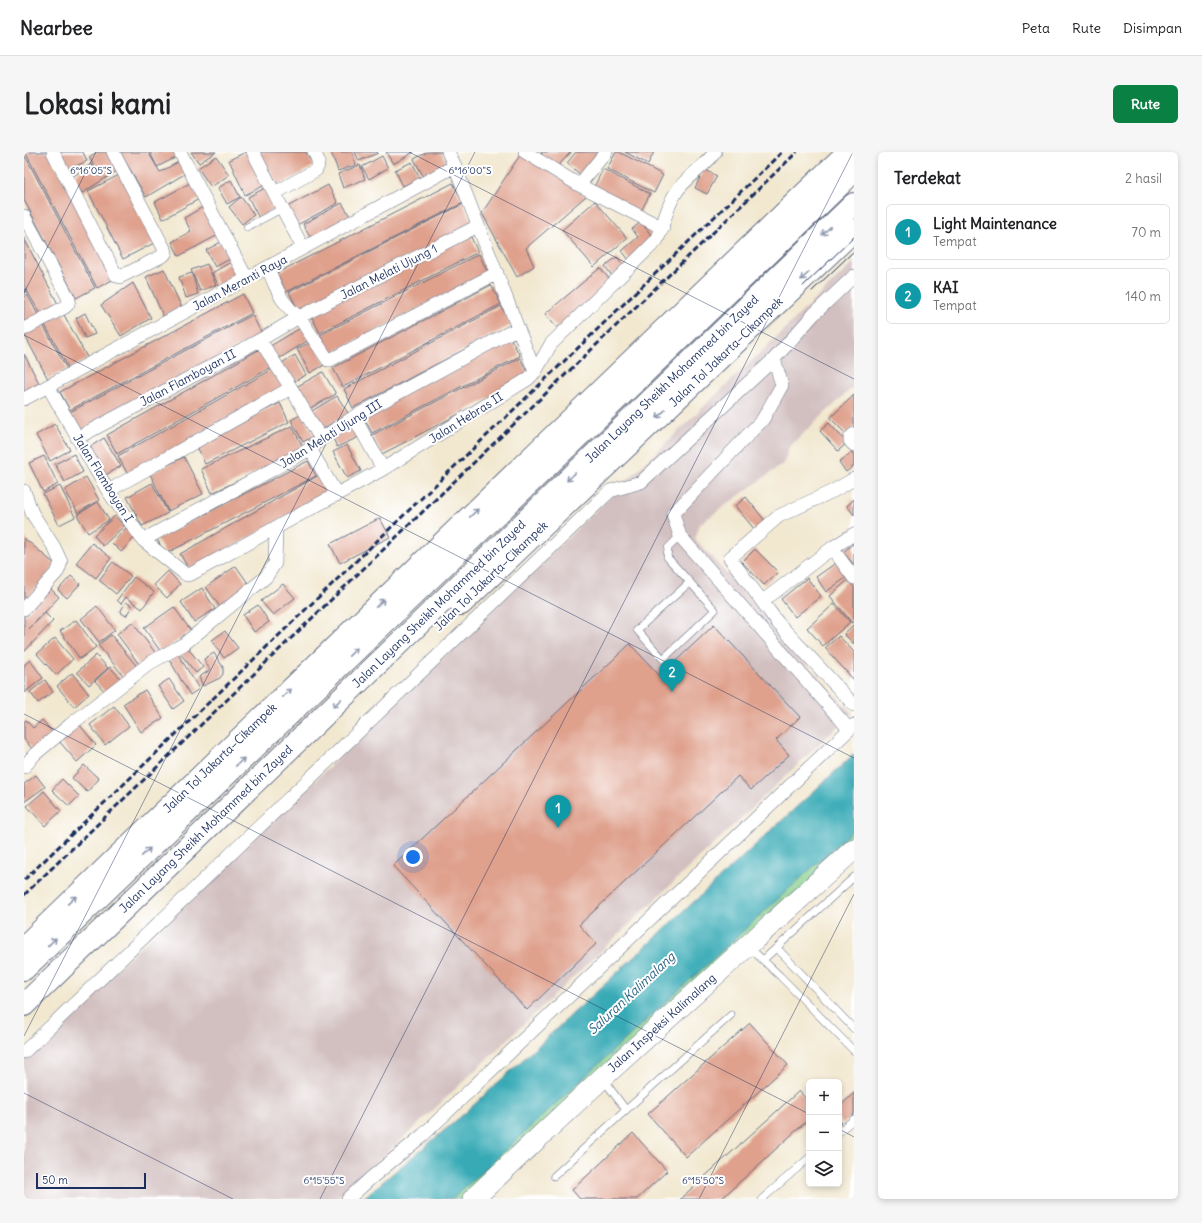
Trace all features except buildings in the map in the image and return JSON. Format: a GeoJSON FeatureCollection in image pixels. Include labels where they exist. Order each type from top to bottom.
{"type":"FeatureCollection","features":[{"type":"Feature","properties":{"kind":"highway","name":"Jalan Tol Jakarta–Cikampek"},"geometry":{"type":"LineString","coordinates":[[24,947],[848,152]]}},
{"type":"Feature","properties":{"kind":"highway","name":"Jalan Layang Sheikh Mohammed bin Zayed"},"geometry":{"type":"LineString","coordinates":[[24,969],[854,171]]}},
{"type":"Feature","properties":{"kind":"highway","name":"Jalan Layang Sheikh Mohammed bin Zayed"},"geometry":{"type":"LineString","coordinates":[[24,1005],[854,204]]}},
{"type":"Feature","properties":{"kind":"highway","name":"Jalan Tol Jakarta–Cikampek"},"geometry":{"type":"LineString","coordinates":[[24,1020],[854,230]]}},
{"type":"Feature","properties":{"kind":"main road","name":"Jalan Inspeksi Kalimalang"},"geometry":{"type":"LineString","coordinates":[[473,1199],[602,1078],[854,849]]}},
{"type":"Feature","properties":{"kind":"street"},"geometry":{"type":"LineString","coordinates":[[53,152],[117,276],[120,277],[164,256],[166,252],[113,152]]}},
{"type":"Feature","properties":{"kind":"street"},"geometry":{"type":"LineString","coordinates":[[180,152],[247,279]]}},
{"type":"Feature","properties":{"kind":"street"},"geometry":{"type":"LineString","coordinates":[[253,152],[303,248]]}},
{"type":"Feature","properties":{"kind":"street"},"geometry":{"type":"LineString","coordinates":[[275,193],[316,170],[319,160],[314,152]]}},
{"type":"Feature","properties":{"kind":"street"},"geometry":{"type":"LineString","coordinates":[[448,152],[455,166],[535,372]]}},
{"type":"Feature","properties":{"kind":"street"},"geometry":{"type":"LineString","coordinates":[[579,185],[606,152]]}},
{"type":"Feature","properties":{"kind":"street"},"geometry":{"type":"LineString","coordinates":[[535,372],[551,344],[657,240],[663,228],[668,210],[675,194],[685,180],[715,152]]}},
{"type":"Feature","properties":{"kind":"street"},"geometry":{"type":"LineString","coordinates":[[532,154],[579,185],[663,228]]}},
{"type":"Feature","properties":{"kind":"street","name":"Jalan Meranti Raya"},"geometry":{"type":"LineString","coordinates":[[24,399],[455,166]]}},
{"type":"Feature","properties":{"kind":"street"},"geometry":{"type":"LineString","coordinates":[[24,216],[69,299],[68,304],[65,307],[24,329]]}},
{"type":"Feature","properties":{"kind":"street","name":"Jalan Melati Ujung 1"},"geometry":{"type":"LineString","coordinates":[[299,317],[478,226]]}},
{"type":"Feature","properties":{"kind":"street"},"geometry":{"type":"LineString","coordinates":[[268,268],[282,299],[299,317],[328,360],[497,274]]}},
{"type":"Feature","properties":{"kind":"street"},"geometry":{"type":"LineString","coordinates":[[24,1052],[610,491],[641,482],[774,359],[814,314],[854,276]]}},
{"type":"Feature","properties":{"kind":"street","name":"Jalan Flamboyan II"},"geometry":{"type":"LineString","coordinates":[[76,438],[260,340],[299,317]]}},
{"type":"Feature","properties":{"kind":"street","name":"Jalan Melati Ujung III"},"geometry":{"type":"LineString","coordinates":[[143,540],[310,449],[321,439],[354,417],[518,328]]}},
{"type":"Feature","properties":{"kind":"street"},"geometry":{"type":"LineString","coordinates":[[260,340],[291,388],[321,439]]}},
{"type":"Feature","properties":{"kind":"street"},"geometry":{"type":"LineString","coordinates":[[348,1199],[423,1135],[852,727],[680,536],[673,514],[763,419],[782,385],[774,359]]}},
{"type":"Feature","properties":{"kind":"street","name":"Jalan Hebras II"},"geometry":{"type":"LineString","coordinates":[[187,575],[383,469],[528,379],[535,372]]}},
{"type":"Feature","properties":{"kind":"street","name":"Jalan Flamboyan I"},"geometry":{"type":"LineString","coordinates":[[48,386],[76,438],[108,491],[143,540],[187,575]]}},
{"type":"Feature","properties":{"kind":"street"},"geometry":{"type":"LineString","coordinates":[[108,491],[291,388]]}},
{"type":"Feature","properties":{"kind":"street"},"geometry":{"type":"LineString","coordinates":[[354,417],[383,469]]}},
{"type":"Feature","properties":{"kind":"street"},"geometry":{"type":"LineString","coordinates":[[854,434],[850,438],[850,441],[854,445]]}},
{"type":"Feature","properties":{"kind":"street"},"geometry":{"type":"LineString","coordinates":[[310,449],[337,495]]}},
{"type":"Feature","properties":{"kind":"street"},"geometry":{"type":"LineString","coordinates":[[854,479],[833,491],[779,516],[730,558],[778,623],[854,705]]}},
{"type":"Feature","properties":{"kind":"street"},"geometry":{"type":"LineString","coordinates":[[24,492],[32,513],[54,547],[61,562],[58,572],[24,609]]}},
{"type":"Feature","properties":{"kind":"street"},"geometry":{"type":"LineString","coordinates":[[24,767],[35,754],[70,725],[150,663],[184,644],[266,577],[275,563],[276,527]]}},
{"type":"Feature","properties":{"kind":"street"},"geometry":{"type":"LineString","coordinates":[[763,601],[832,548],[854,534]]}},
{"type":"Feature","properties":{"kind":"street"},"geometry":{"type":"LineString","coordinates":[[832,548],[854,578]]}},
{"type":"Feature","properties":{"kind":"lane"},"geometry":{"type":"LineString","coordinates":[[246,227],[283,208]]}},
{"type":"Feature","properties":{"kind":"lane"},"geometry":{"type":"LineString","coordinates":[[680,536],[668,548],[667,557],[690,582],[715,610],[664,659],[637,630],[690,582]]}},
{"type":"Feature","properties":{"kind":"lane"},"geometry":{"type":"LineString","coordinates":[[763,960],[854,877]]}},
{"type":"Feature","properties":{"kind":"lane"},"geometry":{"type":"LineString","coordinates":[[748,945],[854,1051]]}},
{"type":"Feature","properties":{"kind":"lane"},"geometry":{"type":"LineString","coordinates":[[776,948],[854,1029]]}},
{"type":"Feature","properties":{"kind":"lane"},"geometry":{"type":"LineString","coordinates":[[554,1176],[731,1015]]}},
{"type":"Feature","properties":{"kind":"lane"},"geometry":{"type":"LineString","coordinates":[[602,1078],[626,1110]]}},
{"type":"Feature","properties":{"kind":"lane"},"geometry":{"type":"LineString","coordinates":[[842,1129],[854,1118]]}},
{"type":"Feature","properties":{"kind":"lane"},"geometry":{"type":"LineString","coordinates":[[762,1199],[806,1161]]}},
{"type":"Feature","properties":{"kind":"shaded area"},"geometry":{"type":"Polygon","coordinates":[[[854,262],[854,386],[789,447],[784,463],[700,524],[695,539],[852,713],[413,1129],[335,1199],[24,1199],[24,1056],[213,879],[854,262]]]}},
{"type":"Feature","properties":{"kind":"green space"},"geometry":{"type":"Polygon","coordinates":[[[854,829],[854,849],[473,1199],[452,1199],[854,829]]]}},
{"type":"Feature","properties":{"kind":"water","name":"Saluran Kalimalang"},"geometry":{"type":"Polygon","coordinates":[[[854,754],[854,829],[452,1199],[362,1199],[465,1113],[854,754]]]}},
{"type":"Feature","properties":{"kind":"tram line"},"geometry":{"type":"LineString","coordinates":[[803,286],[854,237]]}},
{"type":"Feature","properties":{"kind":"tram line"},"geometry":{"type":"LineString","coordinates":[[812,291],[854,251]]}},
{"type":"Feature","properties":{"kind":"railway"},"geometry":{"type":"LineString","coordinates":[[24,880],[782,152]]}},
{"type":"Feature","properties":{"kind":"railway"},"geometry":{"type":"LineString","coordinates":[[24,895],[797,152]]}},
{"type":"Feature","properties":{"kind":"place","name":"KAI"},"geometry":{"type":"Point","coordinates":[672,692]}},
{"type":"Feature","properties":{"kind":"place","name":"Light Maintenance"},"geometry":{"type":"Point","coordinates":[558,828]}}]}
